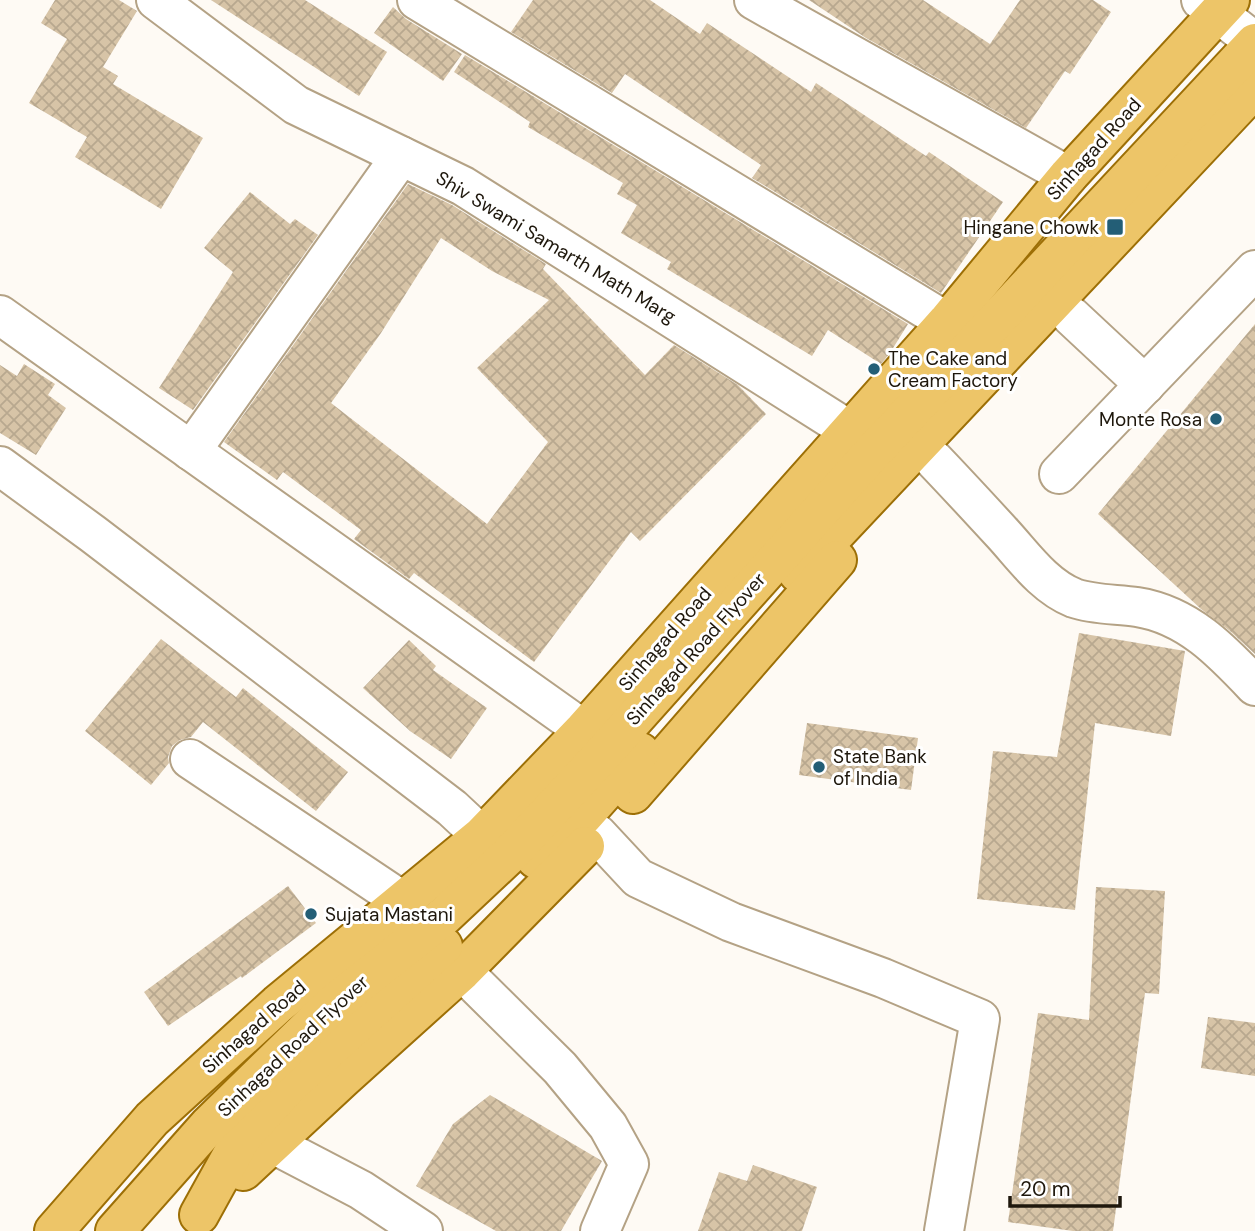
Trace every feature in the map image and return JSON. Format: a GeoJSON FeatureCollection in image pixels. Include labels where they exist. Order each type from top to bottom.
{"type":"FeatureCollection","features":[{"type":"Feature","properties":{"kind":"main road","name":"Sinhagad Road"},"geometry":{"type":"LineString","coordinates":[[54,1231],[152,1119],[278,1004],[482,836],[584,730],[947,322],[1217,4]]}},
{"type":"Feature","properties":{"kind":"main road","name":"Sinhagad Road Flyover"},"geometry":{"type":"LineString","coordinates":[[115,1231],[209,1125],[331,1006],[444,916],[509,855],[872,453],[1255,42]]}},
{"type":"Feature","properties":{"kind":"main road","name":"Sinhagad Road Flyover"},"geometry":{"type":"LineString","coordinates":[[192,1223],[242,1137],[288,1086],[583,816],[792,580],[1255,88]]}},
{"type":"Feature","properties":{"kind":"main road"},"geometry":{"type":"LineString","coordinates":[[192,1223],[271,1143],[461,971],[597,834],[827,571],[1255,124]]}},
{"type":"Feature","properties":{"kind":"street","name":"Shiv Swami Samarth Math Marg"},"geometry":{"type":"LineString","coordinates":[[156,0],[296,105],[463,186],[849,430]]}},
{"type":"Feature","properties":{"kind":"street"},"geometry":{"type":"LineString","coordinates":[[416,0],[947,322]]}},
{"type":"Feature","properties":{"kind":"street"},"geometry":{"type":"LineString","coordinates":[[759,1],[1069,176]]}},
{"type":"Feature","properties":{"kind":"street"},"geometry":{"type":"LineString","coordinates":[[1217,4],[1255,42]]}},
{"type":"Feature","properties":{"kind":"street"},"geometry":{"type":"LineString","coordinates":[[191,451],[401,156]]}},
{"type":"Feature","properties":{"kind":"street"},"geometry":{"type":"LineString","coordinates":[[1059,474],[1255,270]]}},
{"type":"Feature","properties":{"kind":"street"},"geometry":{"type":"LineString","coordinates":[[0,314],[584,730]]}},
{"type":"Feature","properties":{"kind":"street"},"geometry":{"type":"LineString","coordinates":[[1071,316],[1145,385]]}},
{"type":"Feature","properties":{"kind":"street"},"geometry":{"type":"LineString","coordinates":[[933,460],[1047,583],[1074,598],[1139,607],[1159,612],[1186,625],[1205,637],[1255,686]]}},
{"type":"Feature","properties":{"kind":"street"},"geometry":{"type":"LineString","coordinates":[[0,466],[452,808],[482,836]]}},
{"type":"Feature","properties":{"kind":"street"},"geometry":{"type":"LineString","coordinates":[[190,759],[404,902]]}},
{"type":"Feature","properties":{"kind":"street"},"geometry":{"type":"LineString","coordinates":[[597,834],[638,878],[731,922],[883,978],[980,1019],[944,1231]]}},
{"type":"Feature","properties":{"kind":"street"},"geometry":{"type":"LineString","coordinates":[[461,971],[560,1068],[608,1126],[629,1164],[600,1231]]}},
{"type":"Feature","properties":{"kind":"street"},"geometry":{"type":"LineString","coordinates":[[271,1143],[361,1190],[423,1231]]}},
{"type":"Feature","properties":{"kind":"building"},"geometry":{"type":"Polygon","coordinates":[[[55,0],[119,0],[137,11],[103,67],[118,76],[113,84],[203,138],[161,209],[75,157],[87,137],[29,103],[67,39],[41,23],[55,0]]]}},
{"type":"Feature","properties":{"kind":"building"},"geometry":{"type":"Polygon","coordinates":[[[211,0],[305,0],[387,52],[359,96],[211,0]]]}},
{"type":"Feature","properties":{"kind":"building"},"geometry":{"type":"Polygon","coordinates":[[[533,0],[650,0],[700,34],[707,23],[811,92],[816,83],[926,156],[929,152],[1003,202],[941,293],[752,178],[761,165],[625,74],[612,93],[511,32],[533,0]]]}},
{"type":"Feature","properties":{"kind":"building"},"geometry":{"type":"Polygon","coordinates":[[[809,0],[923,0],[990,44],[1020,0],[1093,0],[1111,12],[1070,74],[1065,71],[1026,128],[866,38],[809,0]]]}},
{"type":"Feature","properties":{"kind":"building"},"geometry":{"type":"Polygon","coordinates":[[[393,7],[406,19],[462,54],[443,81],[374,33],[393,7]]]}},
{"type":"Feature","properties":{"kind":"building"},"geometry":{"type":"Polygon","coordinates":[[[465,55],[908,324],[890,353],[881,364],[828,330],[812,356],[667,269],[671,262],[621,233],[637,205],[617,194],[623,183],[528,127],[530,122],[454,72],[465,55]]]}},
{"type":"Feature","properties":{"kind":"building"},"geometry":{"type":"Polygon","coordinates":[[[408,184],[452,205],[546,264],[543,269],[645,375],[674,345],[738,385],[766,414],[640,541],[631,532],[534,662],[414,573],[409,579],[354,539],[361,530],[283,472],[277,480],[224,442],[408,184]],[[441,238],[381,333],[331,403],[487,524],[548,442],[477,368],[549,300],[492,271],[441,238]]]}},
{"type":"Feature","properties":{"kind":"building"},"geometry":{"type":"Polygon","coordinates":[[[250,192],[290,224],[295,219],[318,235],[193,410],[159,388],[233,272],[204,248],[250,192]]]}},
{"type":"Feature","properties":{"kind":"building","name":"Monte Rosa"},"geometry":{"type":"Polygon","coordinates":[[[1255,324],[1255,654],[1201,609],[1098,514],[1255,324]]]}},
{"type":"Feature","properties":{"kind":"building"},"geometry":{"type":"Polygon","coordinates":[[[24,364],[55,384],[48,395],[66,408],[36,455],[0,433],[0,365],[17,376],[24,364]]]}},
{"type":"Feature","properties":{"kind":"building"},"geometry":{"type":"Polygon","coordinates":[[[1079,633],[1185,651],[1171,736],[1095,723],[1075,910],[977,899],[993,751],[1057,757],[1079,633]]]}},
{"type":"Feature","properties":{"kind":"building"},"geometry":{"type":"Polygon","coordinates":[[[161,639],[236,697],[243,688],[348,772],[316,811],[203,722],[191,737],[172,746],[169,763],[151,785],[85,731],[161,639]]]}},
{"type":"Feature","properties":{"kind":"building"},"geometry":{"type":"Polygon","coordinates":[[[409,640],[436,666],[433,670],[487,708],[451,759],[410,731],[363,688],[409,640]]]}},
{"type":"Feature","properties":{"kind":"building"},"geometry":{"type":"Polygon","coordinates":[[[807,723],[918,738],[911,790],[799,775],[807,723]]]}},
{"type":"Feature","properties":{"kind":"building"},"geometry":{"type":"Polygon","coordinates":[[[288,886],[316,923],[242,978],[241,976],[168,1026],[144,992],[288,886]]]}},
{"type":"Feature","properties":{"kind":"building"},"geometry":{"type":"Polygon","coordinates":[[[1096,887],[1165,891],[1159,994],[1145,993],[1113,1231],[1073,1231],[1008,1222],[1038,1013],[1089,1020],[1096,887]]]}},
{"type":"Feature","properties":{"kind":"building"},"geometry":{"type":"Polygon","coordinates":[[[1208,1017],[1255,1023],[1255,1076],[1201,1068],[1208,1017]]]}},
{"type":"Feature","properties":{"kind":"building"},"geometry":{"type":"Polygon","coordinates":[[[490,1095],[602,1161],[561,1231],[496,1231],[416,1186],[453,1124],[490,1095]]]}},
{"type":"Feature","properties":{"kind":"building"},"geometry":{"type":"Polygon","coordinates":[[[753,1165],[817,1187],[802,1231],[698,1231],[719,1172],[747,1181],[753,1165]]]}},
{"type":"Feature","properties":{"kind":"place","name":"Hingane Chowk"},"geometry":{"type":"Point","coordinates":[1115,227]}},
{"type":"Feature","properties":{"kind":"place","name":"The Cake and Cream Factory"},"geometry":{"type":"Point","coordinates":[874,369]}},
{"type":"Feature","properties":{"kind":"place","name":"Monte Rosa"},"geometry":{"type":"Point","coordinates":[1216,419]}},
{"type":"Feature","properties":{"kind":"place","name":"State Bank of India"},"geometry":{"type":"Point","coordinates":[819,767]}},
{"type":"Feature","properties":{"kind":"place","name":"Sujata Mastani"},"geometry":{"type":"Point","coordinates":[311,914]}}]}
